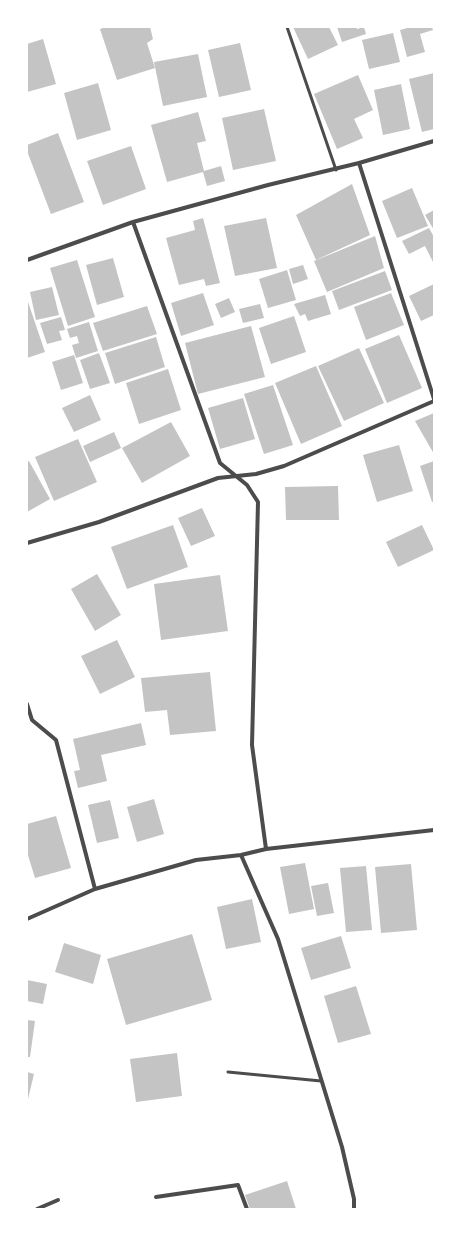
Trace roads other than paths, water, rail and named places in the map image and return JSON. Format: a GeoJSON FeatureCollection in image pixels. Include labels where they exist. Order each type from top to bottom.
{"type":"FeatureCollection","features":[{"type":"Feature","properties":{"kind":"street"},"geometry":{"type":"LineString","coordinates":[[27,260],[133,222],[268,185],[359,164],[434,141]]}},
{"type":"Feature","properties":{"kind":"street"},"geometry":{"type":"LineString","coordinates":[[27,543],[99,522],[218,478],[256,474],[284,466],[434,400],[359,164]]}},
{"type":"Feature","properties":{"kind":"street"},"geometry":{"type":"LineString","coordinates":[[133,222],[220,463],[247,485],[258,502],[252,745],[266,849]]}},
{"type":"Feature","properties":{"kind":"street"},"geometry":{"type":"LineString","coordinates":[[27,704],[30,720],[56,740],[95,889]]}},
{"type":"Feature","properties":{"kind":"street"},"geometry":{"type":"LineString","coordinates":[[27,919],[95,889],[196,860],[241,855],[266,849],[434,830]]}},
{"type":"Feature","properties":{"kind":"street"},"geometry":{"type":"LineString","coordinates":[[241,855],[278,940],[342,1146],[354,1199],[354,1209]]}},
{"type":"Feature","properties":{"kind":"street"},"geometry":{"type":"LineString","coordinates":[[156,1197],[238,1185],[247,1209]]}},
{"type":"Feature","properties":{"kind":"street"},"geometry":{"type":"LineString","coordinates":[[37,1209],[58,1200]]}},
{"type":"Feature","properties":{"kind":"lane"},"geometry":{"type":"LineString","coordinates":[[287,27],[336,170]]}},
{"type":"Feature","properties":{"kind":"lane"},"geometry":{"type":"LineString","coordinates":[[228,1072],[322,1081]]}}]}
